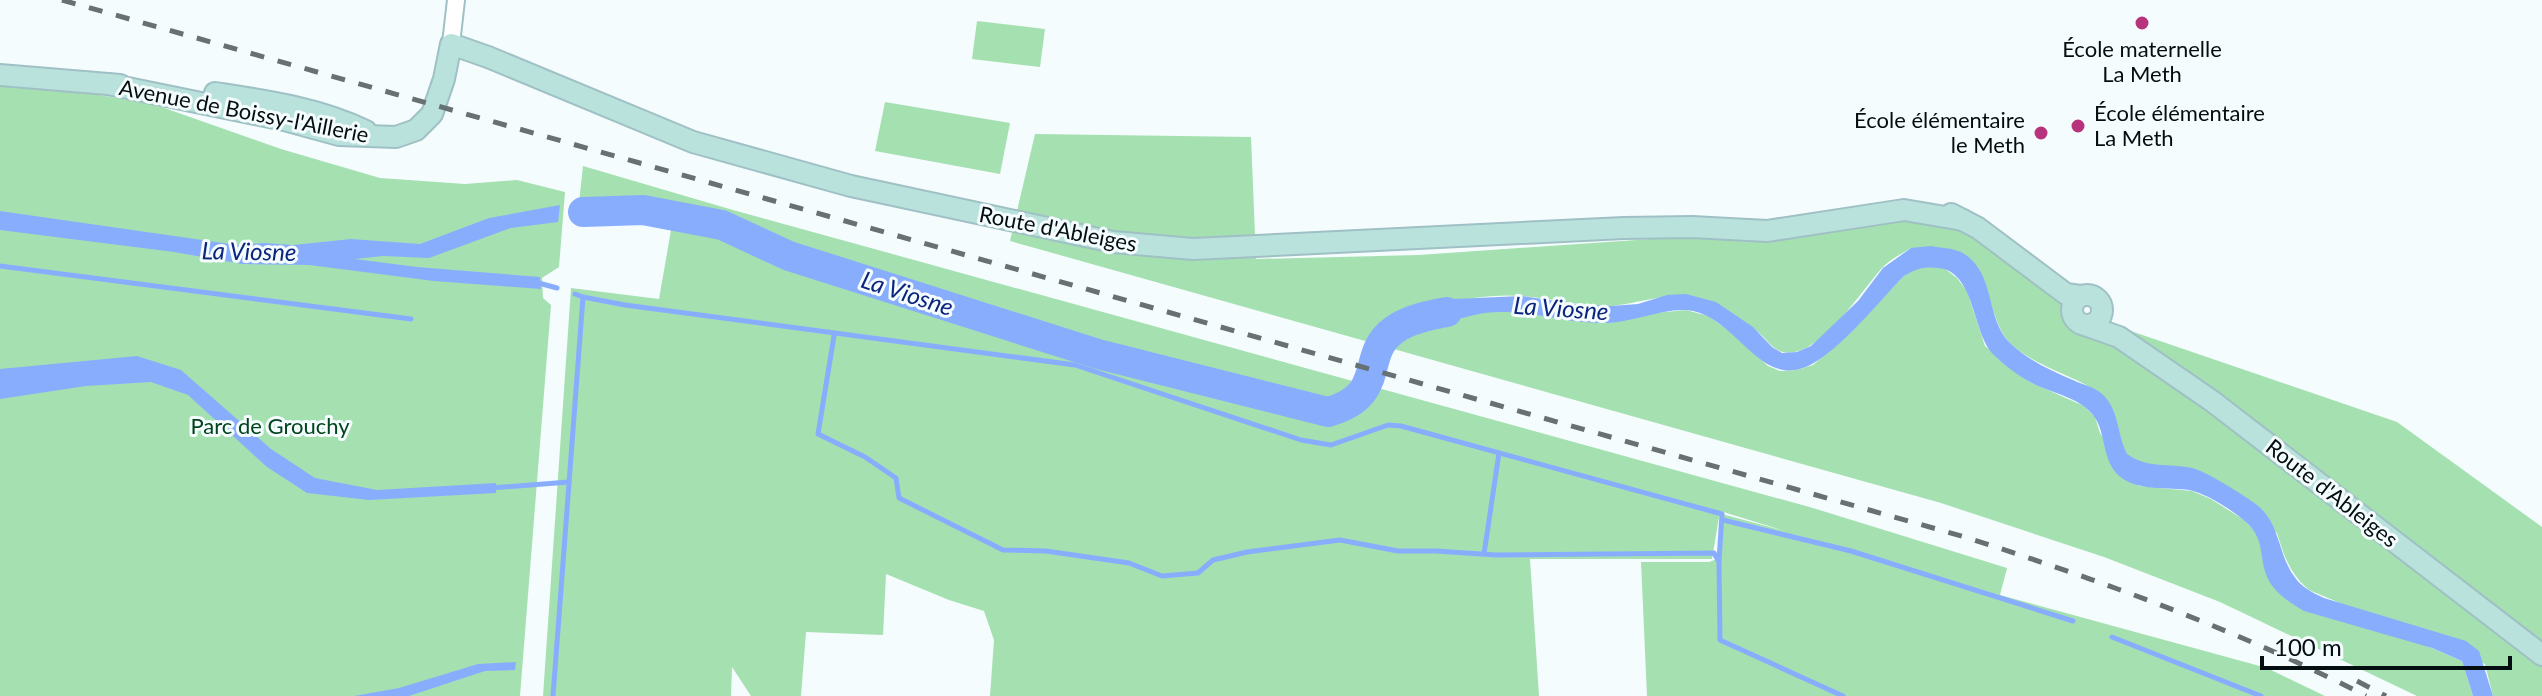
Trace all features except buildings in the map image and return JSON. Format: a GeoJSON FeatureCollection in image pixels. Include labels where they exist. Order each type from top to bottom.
{"type":"FeatureCollection","features":[{"type":"Feature","properties":{"kind":"main road","name":"Avenue de Boissy-l'Aillerie"},"geometry":{"type":"LineString","coordinates":[[0,75],[179,88],[268,101],[347,122],[380,138],[406,135],[425,123],[436,105],[451,44]]}},
{"type":"Feature","properties":{"kind":"main road","name":"Route d'Ableiges"},"geometry":{"type":"LineString","coordinates":[[451,44],[693,142],[851,186],[1113,242],[1227,249],[1624,228],[1692,227],[1767,231],[1904,210],[1963,220],[2051,284],[2067,302],[2238,420],[2542,655]]}},
{"type":"Feature","properties":{"kind":"street"},"geometry":{"type":"LineString","coordinates":[[451,44],[456,0]]}},
{"type":"Feature","properties":{"kind":"green space"},"geometry":{"type":"Polygon","coordinates":[[[977,21],[1045,29],[1040,67],[972,59],[977,21]]]}},
{"type":"Feature","properties":{"kind":"green space","name":"Parc de Grouchy"},"geometry":{"type":"Polygon","coordinates":[[[0,85],[81,92],[153,104],[281,149],[380,178],[465,184],[517,180],[565,192],[559,267],[542,278],[543,298],[551,305],[520,696],[0,696],[0,85]]]}},
{"type":"Feature","properties":{"kind":"green space"},"geometry":{"type":"Polygon","coordinates":[[[885,102],[1010,123],[1000,174],[875,151],[885,102]]]}},
{"type":"Feature","properties":{"kind":"green space"},"geometry":{"type":"Polygon","coordinates":[[[1035,134],[1251,137],[1256,259],[1419,255],[1767,231],[1881,205],[1961,226],[2084,315],[2397,422],[2542,527],[2542,696],[2493,696],[2485,664],[2309,590],[2288,564],[2277,533],[2156,466],[2138,463],[2126,454],[2115,414],[2100,394],[2032,359],[2008,341],[1999,326],[1977,266],[1911,248],[1884,266],[1819,340],[1807,348],[1787,353],[1775,349],[1744,323],[1672,297],[1612,306],[1522,296],[1491,296],[1443,304],[1397,319],[1425,326],[1486,312],[1518,312],[1576,321],[1686,310],[1708,316],[1768,366],[1780,371],[1797,370],[1813,365],[1841,341],[1904,276],[1915,269],[1944,268],[1967,291],[1985,346],[2030,382],[2084,406],[2095,417],[2100,433],[2139,486],[2192,491],[2211,499],[2244,520],[2258,534],[2268,578],[2462,661],[2473,696],[2417,696],[2220,602],[2104,557],[1941,503],[1010,241],[1035,134]]]}},
{"type":"Feature","properties":{"kind":"green space"},"geometry":{"type":"Polygon","coordinates":[[[583,166],[1813,508],[2007,568],[2000,595],[2267,668],[2325,696],[1647,696],[1641,562],[1709,562],[1717,559],[1722,514],[1785,531],[1720,511],[1712,559],[1530,559],[1539,696],[990,696],[994,640],[984,611],[886,574],[883,635],[806,632],[801,696],[751,696],[732,667],[731,696],[543,696],[571,288],[659,299],[674,213],[643,206],[579,203],[583,166]]]}},
{"type":"Feature","properties":{"kind":"water"},"geometry":{"type":"Polygon","coordinates":[[[560,205],[558,222],[511,228],[429,258],[383,256],[355,259],[540,277],[541,289],[434,281],[309,265],[242,264],[174,252],[0,230],[0,211],[237,245],[293,245],[351,239],[420,244],[489,218],[560,205]]]}},
{"type":"Feature","properties":{"kind":"water"},"geometry":{"type":"Polygon","coordinates":[[[1931,246],[1961,252],[1972,260],[1985,282],[2002,333],[2010,343],[2032,360],[2095,389],[2107,399],[2127,454],[2151,464],[2198,470],[2257,505],[2265,512],[2275,530],[2294,576],[2312,592],[2466,641],[2479,651],[2493,696],[2473,696],[2462,661],[2432,648],[2304,611],[2288,601],[2268,579],[2253,530],[2220,503],[2189,490],[2147,487],[2123,479],[2111,465],[2098,423],[2087,409],[2029,381],[1994,355],[1981,333],[1967,292],[1960,280],[1950,272],[1924,268],[1904,276],[1840,343],[1813,364],[1800,369],[1784,370],[1770,365],[1717,322],[1703,314],[1686,310],[1607,323],[1500,312],[1426,326],[1396,319],[1453,299],[1522,296],[1611,306],[1686,294],[1716,302],[1753,327],[1782,353],[1797,352],[1811,346],[1858,301],[1883,268],[1911,248],[1931,246]]]}},
{"type":"Feature","properties":{"kind":"water"},"geometry":{"type":"Polygon","coordinates":[[[137,356],[181,370],[271,449],[315,478],[377,490],[496,483],[496,493],[369,500],[307,493],[267,467],[188,395],[151,382],[86,386],[0,399],[0,369],[137,356]]]}},
{"type":"Feature","properties":{"kind":"water"},"geometry":{"type":"Polygon","coordinates":[[[516,662],[515,670],[485,671],[409,696],[354,696],[399,688],[478,664],[516,662]]]}},
{"type":"Feature","properties":{"kind":"waterway","name":"La Viosne"},"geometry":{"type":"LineString","coordinates":[[583,212],[643,210],[722,225],[789,256],[1098,354],[1328,412],[1347,405],[1359,396],[1371,374],[1378,351],[1394,330],[1413,320],[1447,312]]}},
{"type":"Feature","properties":{"kind":"waterway"},"geometry":{"type":"LineString","coordinates":[[0,266],[411,319]]}},
{"type":"Feature","properties":{"kind":"waterway"},"geometry":{"type":"LineString","coordinates":[[535,282],[557,288]]}},
{"type":"Feature","properties":{"kind":"waterway"},"geometry":{"type":"LineString","coordinates":[[553,696],[583,297],[575,294]]}},
{"type":"Feature","properties":{"kind":"waterway"},"geometry":{"type":"LineString","coordinates":[[583,297],[1075,365],[1301,440],[1331,445],[1388,425],[1401,426],[1722,514],[1719,561]]}},
{"type":"Feature","properties":{"kind":"waterway"},"geometry":{"type":"LineString","coordinates":[[834,336],[818,434],[865,457],[896,478],[899,498],[1003,550],[1046,551],[1129,563],[1162,576],[1198,573],[1213,560],[1247,552],[1340,540],[1398,551],[1496,555],[1714,553],[1719,562],[1720,640],[1843,696]]}},
{"type":"Feature","properties":{"kind":"waterway"},"geometry":{"type":"LineString","coordinates":[[1484,554],[1499,453]]}},
{"type":"Feature","properties":{"kind":"waterway"},"geometry":{"type":"LineString","coordinates":[[490,488],[569,482]]}},
{"type":"Feature","properties":{"kind":"waterway"},"geometry":{"type":"LineString","coordinates":[[1723,520],[1851,551],[2073,621]]}},
{"type":"Feature","properties":{"kind":"waterway"},"geometry":{"type":"LineString","coordinates":[[2112,637],[2261,696]]}},
{"type":"Feature","properties":{"kind":"railway"},"geometry":{"type":"LineString","coordinates":[[62,0],[1965,537],[2169,608],[2269,650],[2366,696]]}},
{"type":"Feature","properties":{"kind":"railway"},"geometry":{"type":"LineString","coordinates":[[2357,681],[2386,696]]}},
{"type":"Feature","properties":{"kind":"place","name":"École maternelle La Meth"},"geometry":{"type":"Point","coordinates":[2142,23]}},
{"type":"Feature","properties":{"kind":"place","name":"École élémentaire La Meth"},"geometry":{"type":"Point","coordinates":[2078,126]}},
{"type":"Feature","properties":{"kind":"place","name":"École élémentaire le Meth"},"geometry":{"type":"Point","coordinates":[2041,133]}}]}
